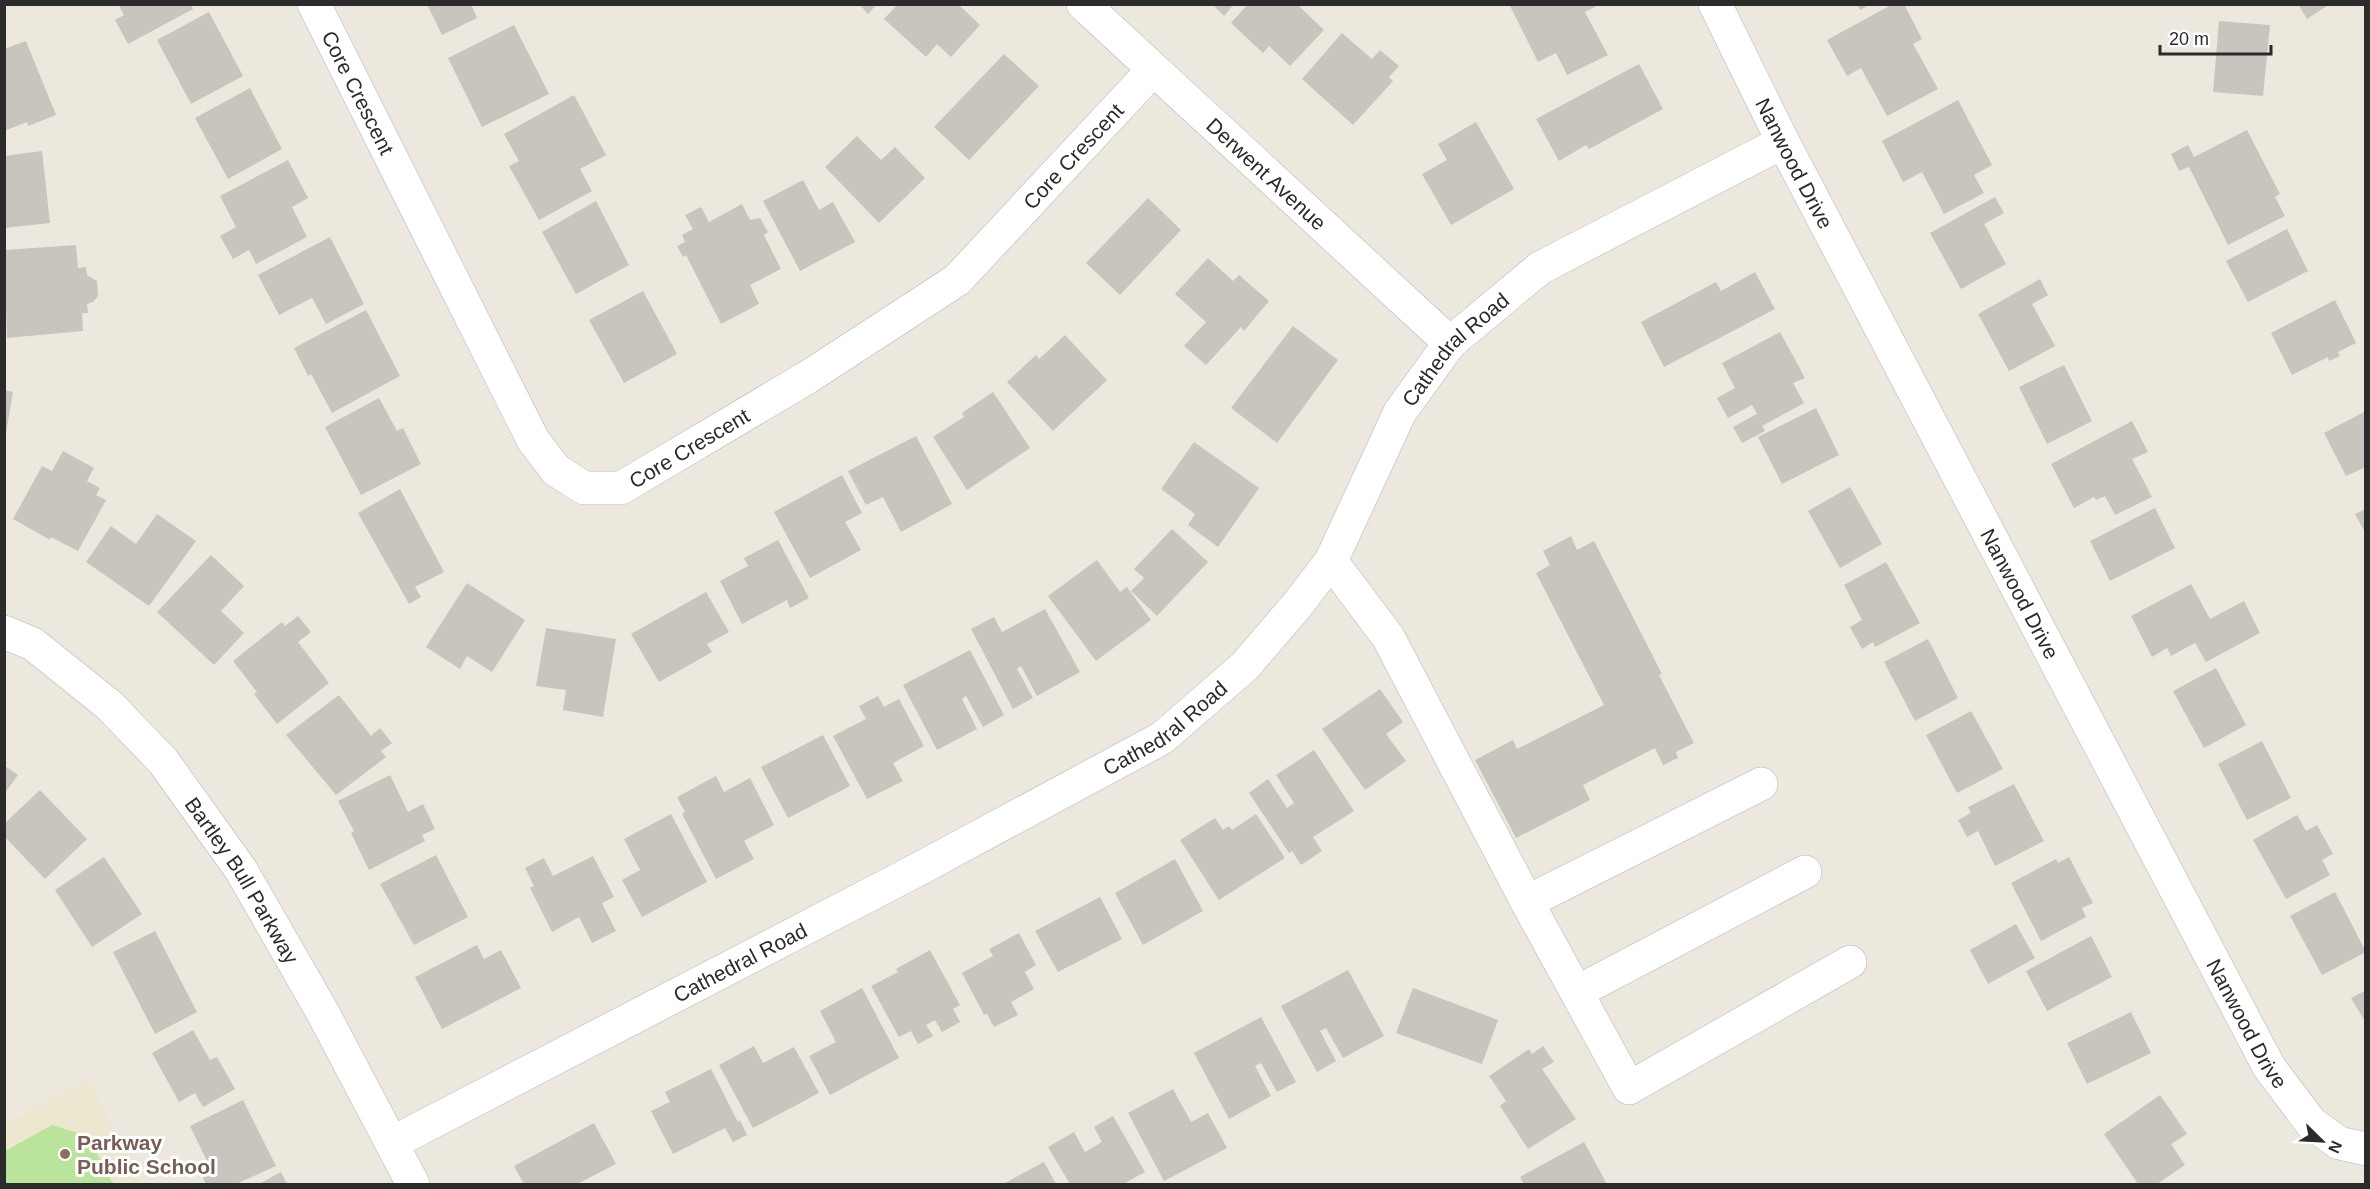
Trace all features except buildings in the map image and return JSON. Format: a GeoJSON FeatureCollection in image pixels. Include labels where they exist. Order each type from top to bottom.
{"type":"FeatureCollection","features":[{"type":"Feature","properties":{"kind":"street","name":"Core Crescent"},"geometry":{"type":"LineString","coordinates":[[314,4],[533,440],[556,470],[584,489],[621,488],[808,377],[957,280],[1153,70]]}},
{"type":"Feature","properties":{"kind":"street","name":"Derwent Avenue"},"geometry":{"type":"LineString","coordinates":[[1083,4],[1450,344]]}},
{"type":"Feature","properties":{"kind":"street","name":"Nanwood Drive"},"geometry":{"type":"LineString","coordinates":[[1714,4],[1783,142],[2269,1067],[2311,1123],[2339,1143],[2366,1149]]}},
{"type":"Feature","properties":{"kind":"street","name":"Cathedral Road"},"geometry":{"type":"LineString","coordinates":[[392,1143],[917,870],[1162,738],[1245,666],[1331,561],[1400,412],[1450,344],[1540,268],[1783,142]]}},
{"type":"Feature","properties":{"kind":"street"},"geometry":{"type":"LineString","coordinates":[[1331,561],[1388,637],[1527,902],[1629,1088],[1850,962]]}},
{"type":"Feature","properties":{"kind":"street","name":"Bartley Bull Parkway"},"geometry":{"type":"LineString","coordinates":[[4,632],[33,644],[110,705],[163,760],[241,870],[323,1012],[413,1185]]}},
{"type":"Feature","properties":{"kind":"street"},"geometry":{"type":"LineString","coordinates":[[1527,902],[1761,784]]}},
{"type":"Feature","properties":{"kind":"street"},"geometry":{"type":"LineString","coordinates":[[1577,992],[1805,872]]}},
{"type":"Feature","properties":{"kind":"shaded area","name":"Parkway Public School"},"geometry":{"type":"Polygon","coordinates":[[[88,1080],[142,1184],[5,1184],[5,1124],[88,1080]]]}},
{"type":"Feature","properties":{"kind":"green space"},"geometry":{"type":"Polygon","coordinates":[[[52,1125],[88,1136],[113,1184],[5,1184],[5,1151],[52,1125]]]}},
{"type":"Feature","properties":{"kind":"place","name":"Parkway Public School"},"geometry":{"type":"Point","coordinates":[65,1154]}}]}
